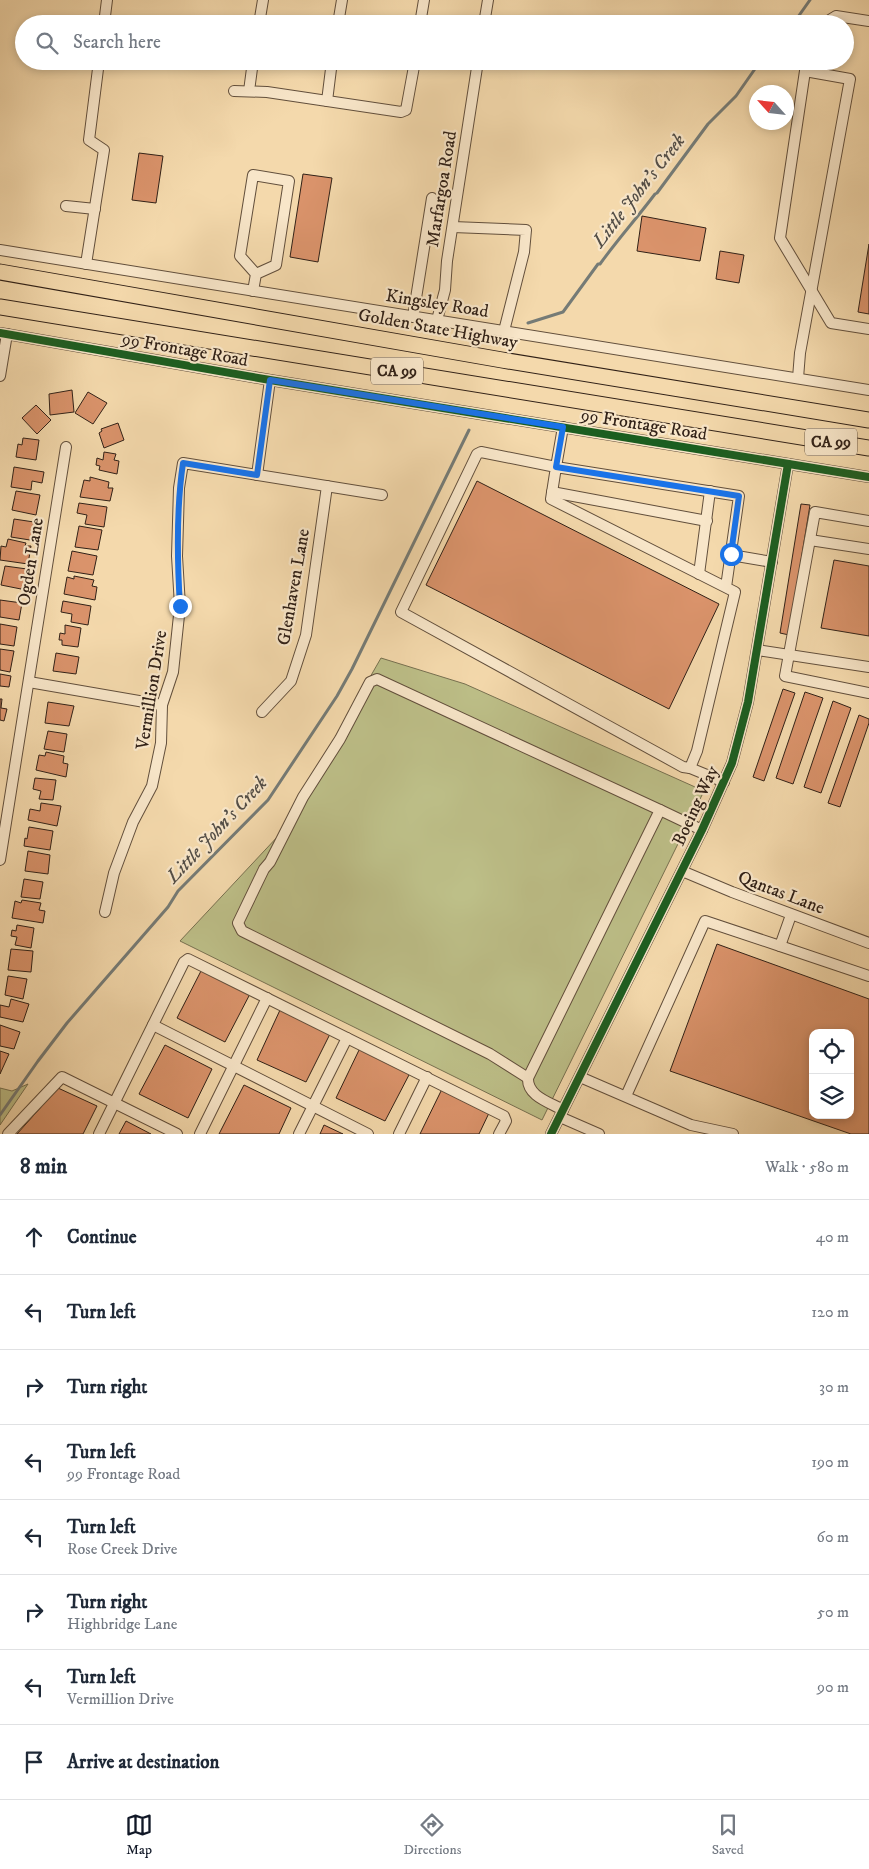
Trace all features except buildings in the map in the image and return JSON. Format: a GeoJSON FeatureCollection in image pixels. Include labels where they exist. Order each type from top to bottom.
{"type":"FeatureCollection","features":[{"type":"Feature","properties":{"kind":"highway","name":"Golden State Highway"},"geometry":{"type":"LineString","coordinates":[[0,272],[502,360],[869,420]]}},
{"type":"Feature","properties":{"kind":"highway","name":"CA 99"},"geometry":{"type":"LineString","coordinates":[[0,307],[869,448]]}},
{"type":"Feature","properties":{"kind":"street"},"geometry":{"type":"LineString","coordinates":[[106,15],[108,0]]}},
{"type":"Feature","properties":{"kind":"street"},"geometry":{"type":"LineString","coordinates":[[260,15],[263,0]]}},
{"type":"Feature","properties":{"kind":"street"},"geometry":{"type":"LineString","coordinates":[[340,15],[342,0]]}},
{"type":"Feature","properties":{"kind":"street"},"geometry":{"type":"LineString","coordinates":[[422,15],[424,0]]}},
{"type":"Feature","properties":{"kind":"street"},"geometry":{"type":"LineString","coordinates":[[486,15],[488,0]]}},
{"type":"Feature","properties":{"kind":"street"},"geometry":{"type":"LineString","coordinates":[[854,19],[869,22]]}},
{"type":"Feature","properties":{"kind":"street"},"geometry":{"type":"LineString","coordinates":[[86,264],[104,150],[89,140],[99,70]]}},
{"type":"Feature","properties":{"kind":"street"},"geometry":{"type":"LineString","coordinates":[[249,91],[252,70]]}},
{"type":"Feature","properties":{"kind":"street"},"geometry":{"type":"LineString","coordinates":[[327,101],[331,70]]}},
{"type":"Feature","properties":{"kind":"street"},"geometry":{"type":"LineString","coordinates":[[234,91],[267,92],[401,112],[406,110],[413,70]]}},
{"type":"Feature","properties":{"kind":"street","name":"Marfargoa Road"},"geometry":{"type":"LineString","coordinates":[[437,320],[445,290],[477,70]]}},
{"type":"Feature","properties":{"kind":"street"},"geometry":{"type":"LineString","coordinates":[[804,70],[780,238],[832,324],[869,330]]}},
{"type":"Feature","properties":{"kind":"street"},"geometry":{"type":"LineString","coordinates":[[798,378],[800,353],[850,78],[820,70]]}},
{"type":"Feature","properties":{"kind":"street"},"geometry":{"type":"LineString","coordinates":[[253,176],[289,181],[276,265],[256,274],[240,256],[253,176]]}},
{"type":"Feature","properties":{"kind":"street"},"geometry":{"type":"LineString","coordinates":[[413,316],[432,198]]}},
{"type":"Feature","properties":{"kind":"street"},"geometry":{"type":"LineString","coordinates":[[66,206],[95,209]]}},
{"type":"Feature","properties":{"kind":"street"},"geometry":{"type":"LineString","coordinates":[[453,227],[526,230],[524,252],[504,331]]}},
{"type":"Feature","properties":{"kind":"street","name":"Kingsley Road"},"geometry":{"type":"LineString","coordinates":[[0,250],[869,390]]}},
{"type":"Feature","properties":{"kind":"street"},"geometry":{"type":"LineString","coordinates":[[252,291],[256,274]]}},
{"type":"Feature","properties":{"kind":"street"},"geometry":{"type":"LineString","coordinates":[[0,376],[3,334]]}},
{"type":"Feature","properties":{"kind":"street","name":"99 Frontage Road"},"geometry":{"type":"LineString","coordinates":[[3,334],[270,380],[869,477]]}},
{"type":"Feature","properties":{"kind":"street"},"geometry":{"type":"LineString","coordinates":[[270,380],[257,475],[382,495]]}},
{"type":"Feature","properties":{"kind":"street"},"geometry":{"type":"LineString","coordinates":[[563,427],[552,499],[734,592],[696,751],[690,768]]}},
{"type":"Feature","properties":{"kind":"street","name":"Ogden Lane"},"geometry":{"type":"LineString","coordinates":[[0,860],[66,447]]}},
{"type":"Feature","properties":{"kind":"street"},"geometry":{"type":"LineString","coordinates":[[724,782],[690,768],[683,768],[401,612],[477,454],[481,452],[556,467],[739,496],[726,587]]}},
{"type":"Feature","properties":{"kind":"street","name":"Vermillion Drive"},"geometry":{"type":"LineString","coordinates":[[105,912],[114,873],[133,822],[152,786],[161,743],[162,705],[173,672],[180,606],[177,556],[179,488],[183,463],[257,475]]}},
{"type":"Feature","properties":{"kind":"street","name":"Boeing Way"},"geometry":{"type":"LineString","coordinates":[[551,1134],[682,872],[724,782],[740,738],[748,702],[788,464]]}},
{"type":"Feature","properties":{"kind":"street","name":"Glenhaven Lane"},"geometry":{"type":"LineString","coordinates":[[262,712],[291,681],[306,635],[327,486]]}},
{"type":"Feature","properties":{"kind":"street"},"geometry":{"type":"LineString","coordinates":[[699,574],[710,491]]}},
{"type":"Feature","properties":{"kind":"street"},"geometry":{"type":"LineString","coordinates":[[552,492],[707,521]]}},
{"type":"Feature","properties":{"kind":"street"},"geometry":{"type":"LineString","coordinates":[[869,521],[815,512],[786,676],[869,693]]}},
{"type":"Feature","properties":{"kind":"street"},"geometry":{"type":"LineString","coordinates":[[810,540],[869,549]]}},
{"type":"Feature","properties":{"kind":"street"},"geometry":{"type":"LineString","coordinates":[[731,554],[772,562]]}},
{"type":"Feature","properties":{"kind":"street"},"geometry":{"type":"LineString","coordinates":[[757,650],[869,668]]}},
{"type":"Feature","properties":{"kind":"street"},"geometry":{"type":"LineString","coordinates":[[528,1078],[490,1054],[242,931],[238,923],[264,869],[270,862],[303,797],[340,739],[370,682],[377,679],[702,830]]}},
{"type":"Feature","properties":{"kind":"street"},"geometry":{"type":"LineString","coordinates":[[29,682],[162,705]]}},
{"type":"Feature","properties":{"kind":"street"},"geometry":{"type":"LineString","coordinates":[[599,1134],[562,1114],[532,1092],[528,1086],[528,1078],[660,810]]}},
{"type":"Feature","properties":{"kind":"street","name":"Qantas Lane"},"geometry":{"type":"LineString","coordinates":[[682,872],[869,943]]}},
{"type":"Feature","properties":{"kind":"street"},"geometry":{"type":"LineString","coordinates":[[780,946],[791,914]]}},
{"type":"Feature","properties":{"kind":"street"},"geometry":{"type":"LineString","coordinates":[[626,1096],[705,921],[869,976]]}},
{"type":"Feature","properties":{"kind":"street"},"geometry":{"type":"LineString","coordinates":[[99,1134],[184,962],[188,959],[504,1116],[506,1121],[499,1134]]}},
{"type":"Feature","properties":{"kind":"street"},"geometry":{"type":"LineString","coordinates":[[200,1134],[267,998]]}},
{"type":"Feature","properties":{"kind":"street"},"geometry":{"type":"LineString","coordinates":[[153,1025],[368,1134]]}},
{"type":"Feature","properties":{"kind":"street"},"geometry":{"type":"LineString","coordinates":[[299,1134],[347,1038]]}},
{"type":"Feature","properties":{"kind":"street"},"geometry":{"type":"LineString","coordinates":[[8,1134],[62,1077],[177,1134]]}},
{"type":"Feature","properties":{"kind":"street"},"geometry":{"type":"LineString","coordinates":[[399,1134],[427,1077]]}},
{"type":"Feature","properties":{"kind":"street"},"geometry":{"type":"LineString","coordinates":[[580,1077],[691,1125],[733,1134]]}},
{"type":"Feature","properties":{"kind":"green space"},"geometry":{"type":"Polygon","coordinates":[[[381,658],[465,684],[704,791],[542,1120],[180,941],[280,834],[381,658]]]}},
{"type":"Feature","properties":{"kind":"green space"},"geometry":{"type":"Polygon","coordinates":[[[28,1084],[0,1125],[0,1088],[12,1091],[28,1084]]]}},
{"type":"Feature","properties":{"kind":"waterway","name":"Little John's Creek"},"geometry":{"type":"LineString","coordinates":[[799,15],[810,0]]}},
{"type":"Feature","properties":{"kind":"waterway","name":"Little John's Creek"},"geometry":{"type":"LineString","coordinates":[[528,323],[563,312],[598,264],[600,264],[657,193],[708,124],[736,96],[754,70]]}},
{"type":"Feature","properties":{"kind":"waterway","name":"Little John's Creek"},"geometry":{"type":"LineString","coordinates":[[0,1115],[67,1023],[168,907],[178,891],[268,800],[337,696],[352,669],[469,430]]}},
{"type":"Feature","properties":{"kind":"cycle path"},"geometry":{"type":"LineString","coordinates":[[0,333],[270,380],[869,477]]}},
{"type":"Feature","properties":{"kind":"cycle path"},"geometry":{"type":"LineString","coordinates":[[551,1134],[702,830],[732,763],[748,702],[788,464]]}},
{"type":"Feature","properties":{"kind":"route"},"geometry":{"type":"LineString","coordinates":[[180,606],[177,556],[179,488],[183,463],[257,475],[270,380],[563,427],[556,467],[739,496],[731,554]]}}]}
